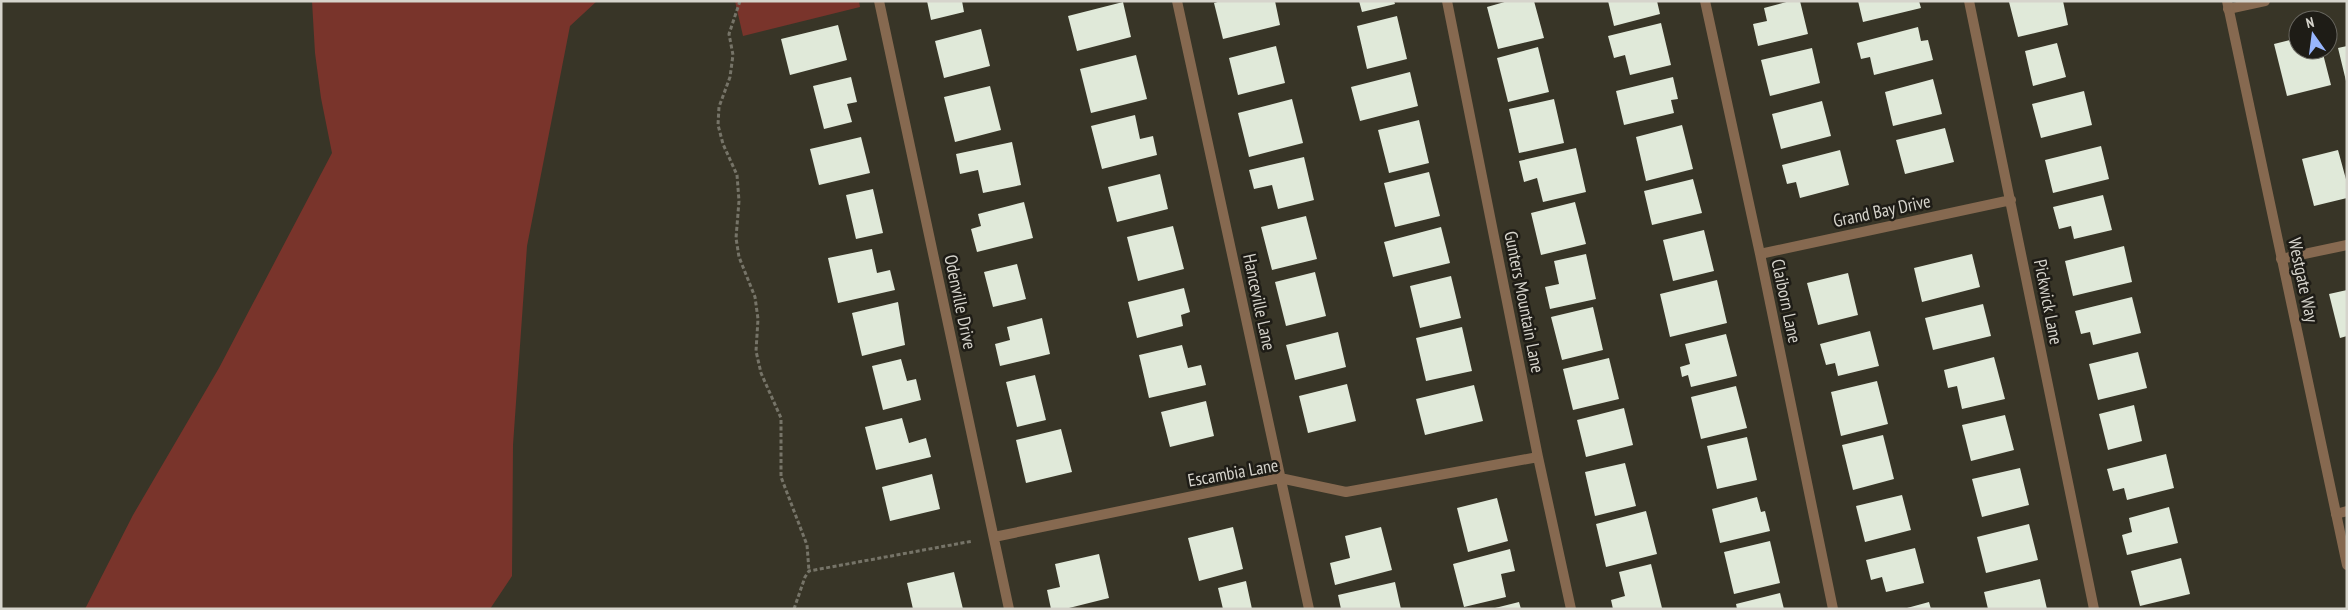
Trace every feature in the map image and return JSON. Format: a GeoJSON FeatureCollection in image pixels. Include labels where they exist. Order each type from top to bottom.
{"type":"FeatureCollection","features":[{"type":"Feature","properties":{"kind":"street","name":"Odenville Drive"},"geometry":{"type":"LineString","coordinates":[[879,1],[1009,609]]}},
{"type":"Feature","properties":{"kind":"street","name":"Hanceville Lane"},"geometry":{"type":"LineString","coordinates":[[1177,1],[1309,609]]}},
{"type":"Feature","properties":{"kind":"street","name":"Gunters Mountain Lane"},"geometry":{"type":"LineString","coordinates":[[1447,1],[1538,456],[1571,609]]}},
{"type":"Feature","properties":{"kind":"street","name":"Claiborn Lane"},"geometry":{"type":"LineString","coordinates":[[1705,1],[1760,254],[1833,609]]}},
{"type":"Feature","properties":{"kind":"street","name":"Pickwick Lane"},"geometry":{"type":"LineString","coordinates":[[1969,1],[2012,200],[2094,609]]}},
{"type":"Feature","properties":{"kind":"street"},"geometry":{"type":"LineString","coordinates":[[2227,5],[2264,1]]}},
{"type":"Feature","properties":{"kind":"street","name":"Westgate Way"},"geometry":{"type":"LineString","coordinates":[[2227,5],[2347,565]]}},
{"type":"Feature","properties":{"kind":"street","name":"Grand Bay Drive"},"geometry":{"type":"LineString","coordinates":[[1760,254],[2012,200]]}},
{"type":"Feature","properties":{"kind":"street"},"geometry":{"type":"LineString","coordinates":[[2282,259],[2347,246]]}},
{"type":"Feature","properties":{"kind":"street","name":"Escambia Lane"},"geometry":{"type":"LineString","coordinates":[[994,537],[1280,478],[1346,492],[1538,456]]}},
{"type":"Feature","properties":{"kind":"street"},"geometry":{"type":"LineString","coordinates":[[2336,514],[2347,511]]}},
{"type":"Feature","properties":{"kind":"path"},"geometry":{"type":"LineString","coordinates":[[740,1],[729,34],[733,55],[730,77],[719,107],[718,125],[723,144],[737,175],[739,202],[736,238],[739,257],[755,297],[758,319],[756,352],[761,373],[781,418],[781,477],[807,545],[809,571],[805,577],[794,609]]}},
{"type":"Feature","properties":{"kind":"path"},"geometry":{"type":"LineString","coordinates":[[809,571],[973,541]]}},
{"type":"Feature","properties":{"kind":"shaded area"},"geometry":{"type":"Polygon","coordinates":[[[312,1],[597,1],[570,26],[527,246],[513,445],[512,576],[490,609],[85,609],[133,515],[219,368],[332,153],[321,98],[315,53],[312,1]]]}},
{"type":"Feature","properties":{"kind":"shaded area"},"geometry":{"type":"Polygon","coordinates":[[[735,1],[859,1],[860,7],[743,36],[735,1]]]}},
{"type":"Feature","properties":{"kind":"building"},"geometry":{"type":"Polygon","coordinates":[[[927,1],[962,1],[964,12],[931,20],[927,1]]]}},
{"type":"Feature","properties":{"kind":"building"},"geometry":{"type":"Polygon","coordinates":[[[1221,1],[1275,1],[1280,25],[1223,39],[1214,3],[1221,1]]]}},
{"type":"Feature","properties":{"kind":"building"},"geometry":{"type":"Polygon","coordinates":[[[1359,1],[1394,1],[1395,4],[1362,12],[1359,1]]]}},
{"type":"Feature","properties":{"kind":"building"},"geometry":{"type":"Polygon","coordinates":[[[1508,1],[1534,1],[1544,38],[1498,49],[1487,7],[1508,1]]]}},
{"type":"Feature","properties":{"kind":"building"},"geometry":{"type":"Polygon","coordinates":[[[1608,1],[1657,1],[1660,14],[1614,26],[1608,1]]]}},
{"type":"Feature","properties":{"kind":"building"},"geometry":{"type":"Polygon","coordinates":[[[1790,1],[1800,1],[1808,34],[1758,46],[1753,24],[1767,21],[1764,8],[1790,1]]]}},
{"type":"Feature","properties":{"kind":"building"},"geometry":{"type":"Polygon","coordinates":[[[1858,1],[1919,1],[1921,8],[1863,22],[1858,1]]]}},
{"type":"Feature","properties":{"kind":"building"},"geometry":{"type":"Polygon","coordinates":[[[2063,1],[2068,25],[2018,37],[2009,2],[2063,1]]]}},
{"type":"Feature","properties":{"kind":"building"},"geometry":{"type":"Polygon","coordinates":[[[1123,2],[1131,37],[1077,51],[1068,16],[1123,2]]]}},
{"type":"Feature","properties":{"kind":"building"},"geometry":{"type":"Polygon","coordinates":[[[1397,16],[1407,59],[1367,69],[1357,26],[1397,16]]]}},
{"type":"Feature","properties":{"kind":"building"},"geometry":{"type":"Polygon","coordinates":[[[1661,23],[1671,65],[1630,75],[1625,55],[1614,58],[1608,36],[1661,23]]]}},
{"type":"Feature","properties":{"kind":"building"},"geometry":{"type":"Polygon","coordinates":[[[838,25],[847,60],[790,75],[781,39],[838,25]]]}},
{"type":"Feature","properties":{"kind":"building"},"geometry":{"type":"Polygon","coordinates":[[[1918,27],[1921,41],[1928,40],[1933,60],[1874,75],[1870,57],[1861,59],[1857,43],[1918,27]]]}},
{"type":"Feature","properties":{"kind":"building"},"geometry":{"type":"Polygon","coordinates":[[[981,29],[990,66],[944,78],[935,41],[981,29]]]}},
{"type":"Feature","properties":{"kind":"building"},"geometry":{"type":"Polygon","coordinates":[[[2288,40],[2288,60],[2325,60],[2331,85],[2287,96],[2274,44],[2288,40]]]}},
{"type":"Feature","properties":{"kind":"building"},"geometry":{"type":"Polygon","coordinates":[[[2057,43],[2066,77],[2033,86],[2025,51],[2057,43]]]}},
{"type":"Feature","properties":{"kind":"building"},"geometry":{"type":"Polygon","coordinates":[[[1276,46],[1285,83],[1238,95],[1229,58],[1276,46]]]}},
{"type":"Feature","properties":{"kind":"building"},"geometry":{"type":"Polygon","coordinates":[[[2347,46],[2346,81],[2338,48],[2347,46]]]}},
{"type":"Feature","properties":{"kind":"building"},"geometry":{"type":"Polygon","coordinates":[[[1538,47],[1549,92],[1508,102],[1497,58],[1538,47]]]}},
{"type":"Feature","properties":{"kind":"building"},"geometry":{"type":"Polygon","coordinates":[[[1812,48],[1820,83],[1770,96],[1761,60],[1812,48]]]}},
{"type":"Feature","properties":{"kind":"building"},"geometry":{"type":"Polygon","coordinates":[[[1136,55],[1147,99],[1091,113],[1080,69],[1136,55]]]}},
{"type":"Feature","properties":{"kind":"building"},"geometry":{"type":"Polygon","coordinates":[[[1410,72],[1418,106],[1360,121],[1351,87],[1410,72]]]}},
{"type":"Feature","properties":{"kind":"building"},"geometry":{"type":"Polygon","coordinates":[[[851,77],[857,102],[847,104],[852,122],[824,129],[813,86],[851,77]]]}},
{"type":"Feature","properties":{"kind":"building"},"geometry":{"type":"Polygon","coordinates":[[[1673,77],[1678,99],[1671,100],[1674,113],[1624,125],[1616,91],[1673,77]]]}},
{"type":"Feature","properties":{"kind":"building"},"geometry":{"type":"Polygon","coordinates":[[[1933,79],[1942,114],[1893,126],[1885,92],[1933,79]]]}},
{"type":"Feature","properties":{"kind":"building"},"geometry":{"type":"Polygon","coordinates":[[[990,86],[1001,130],[955,142],[944,97],[990,86]]]}},
{"type":"Feature","properties":{"kind":"building"},"geometry":{"type":"Polygon","coordinates":[[[2084,91],[2092,125],[2041,138],[2032,104],[2084,91]]]}},
{"type":"Feature","properties":{"kind":"building"},"geometry":{"type":"Polygon","coordinates":[[[1292,99],[1303,143],[1249,157],[1238,113],[1292,99]]]}},
{"type":"Feature","properties":{"kind":"building"},"geometry":{"type":"Polygon","coordinates":[[[1554,99],[1564,143],[1519,153],[1509,109],[1554,99]]]}},
{"type":"Feature","properties":{"kind":"building"},"geometry":{"type":"Polygon","coordinates":[[[1822,101],[1831,136],[1781,149],[1772,114],[1822,101]]]}},
{"type":"Feature","properties":{"kind":"building"},"geometry":{"type":"Polygon","coordinates":[[[1135,115],[1140,139],[1153,136],[1157,155],[1102,169],[1091,126],[1135,115]]]}},
{"type":"Feature","properties":{"kind":"building"},"geometry":{"type":"Polygon","coordinates":[[[1419,120],[1429,163],[1389,173],[1378,130],[1419,120]]]}},
{"type":"Feature","properties":{"kind":"building"},"geometry":{"type":"Polygon","coordinates":[[[1682,125],[1693,169],[1646,181],[1636,137],[1682,125]]]}},
{"type":"Feature","properties":{"kind":"building"},"geometry":{"type":"Polygon","coordinates":[[[1945,128],[1954,162],[1905,174],[1896,140],[1945,128]]]}},
{"type":"Feature","properties":{"kind":"building"},"geometry":{"type":"Polygon","coordinates":[[[861,137],[870,173],[819,185],[810,149],[861,137]]]}},
{"type":"Feature","properties":{"kind":"building"},"geometry":{"type":"Polygon","coordinates":[[[1012,142],[1021,185],[983,193],[978,170],[960,174],[956,154],[1012,142]]]}},
{"type":"Feature","properties":{"kind":"building"},"geometry":{"type":"Polygon","coordinates":[[[2101,146],[2109,179],[2053,193],[2045,160],[2101,146]]]}},
{"type":"Feature","properties":{"kind":"building"},"geometry":{"type":"Polygon","coordinates":[[[1576,148],[1586,192],[1543,202],[1537,178],[1524,182],[1519,161],[1576,148]]]}},
{"type":"Feature","properties":{"kind":"building"},"geometry":{"type":"Polygon","coordinates":[[[1840,150],[1849,185],[1800,198],[1796,182],[1787,184],[1782,165],[1840,150]]]}},
{"type":"Feature","properties":{"kind":"building"},"geometry":{"type":"Polygon","coordinates":[[[2338,150],[2347,183],[2347,198],[2314,206],[2302,159],[2338,150]]]}},
{"type":"Feature","properties":{"kind":"building"},"geometry":{"type":"Polygon","coordinates":[[[1304,157],[1314,200],[1278,209],[1272,185],[1254,189],[1249,170],[1304,157]]]}},
{"type":"Feature","properties":{"kind":"building"},"geometry":{"type":"Polygon","coordinates":[[[1429,172],[1440,216],[1395,227],[1384,183],[1429,172]]]}},
{"type":"Feature","properties":{"kind":"building"},"geometry":{"type":"Polygon","coordinates":[[[1160,174],[1168,209],[1117,222],[1108,187],[1160,174]]]}},
{"type":"Feature","properties":{"kind":"building"},"geometry":{"type":"Polygon","coordinates":[[[1693,179],[1702,213],[1652,225],[1644,191],[1693,179]]]}},
{"type":"Feature","properties":{"kind":"building"},"geometry":{"type":"Polygon","coordinates":[[[873,189],[883,233],[856,239],[846,195],[873,189]]]}},
{"type":"Feature","properties":{"kind":"building"},"geometry":{"type":"Polygon","coordinates":[[[2103,195],[2112,230],[2074,239],[2071,226],[2059,229],[2053,207],[2103,195]]]}},
{"type":"Feature","properties":{"kind":"building"},"geometry":{"type":"Polygon","coordinates":[[[1024,202],[1033,238],[977,252],[971,229],[981,226],[978,214],[1024,202]]]}},
{"type":"Feature","properties":{"kind":"building"},"geometry":{"type":"Polygon","coordinates":[[[1575,202],[1586,244],[1541,255],[1531,213],[1575,202]]]}},
{"type":"Feature","properties":{"kind":"building"},"geometry":{"type":"Polygon","coordinates":[[[1306,216],[1317,259],[1272,270],[1261,227],[1306,216]]]}},
{"type":"Feature","properties":{"kind":"building"},"geometry":{"type":"Polygon","coordinates":[[[1173,226],[1184,269],[1138,281],[1127,237],[1173,226]]]}},
{"type":"Feature","properties":{"kind":"building"},"geometry":{"type":"Polygon","coordinates":[[[1441,227],[1450,263],[1393,277],[1384,242],[1441,227]]]}},
{"type":"Feature","properties":{"kind":"building"},"geometry":{"type":"Polygon","coordinates":[[[1704,230],[1714,271],[1673,281],[1663,240],[1704,230]]]}},
{"type":"Feature","properties":{"kind":"building"},"geometry":{"type":"Polygon","coordinates":[[[2124,246],[2132,282],[2073,296],[2065,261],[2124,246]]]}},
{"type":"Feature","properties":{"kind":"building"},"geometry":{"type":"Polygon","coordinates":[[[872,249],[877,273],[890,270],[895,290],[838,303],[828,258],[872,249]]]}},
{"type":"Feature","properties":{"kind":"building"},"geometry":{"type":"Polygon","coordinates":[[[1586,254],[1596,299],[1550,309],[1545,287],[1559,284],[1554,261],[1586,254]]]}},
{"type":"Feature","properties":{"kind":"building"},"geometry":{"type":"Polygon","coordinates":[[[1972,254],[1980,287],[1922,302],[1914,268],[1972,254]]]}},
{"type":"Feature","properties":{"kind":"building"},"geometry":{"type":"Polygon","coordinates":[[[1017,264],[1026,299],[993,307],[984,272],[1017,264]]]}},
{"type":"Feature","properties":{"kind":"building"},"geometry":{"type":"Polygon","coordinates":[[[1315,272],[1326,316],[1286,326],[1275,282],[1315,272]]]}},
{"type":"Feature","properties":{"kind":"building"},"geometry":{"type":"Polygon","coordinates":[[[1848,273],[1858,315],[1818,325],[1807,283],[1848,273]]]}},
{"type":"Feature","properties":{"kind":"building"},"geometry":{"type":"Polygon","coordinates":[[[1451,276],[1461,318],[1420,328],[1410,286],[1451,276]]]}},
{"type":"Feature","properties":{"kind":"building"},"geometry":{"type":"Polygon","coordinates":[[[1717,280],[1727,323],[1670,337],[1660,294],[1717,280]]]}},
{"type":"Feature","properties":{"kind":"building"},"geometry":{"type":"Polygon","coordinates":[[[1184,288],[1190,312],[1181,315],[1183,326],[1137,338],[1128,302],[1184,288]]]}},
{"type":"Feature","properties":{"kind":"building"},"geometry":{"type":"Polygon","coordinates":[[[2347,290],[2347,336],[2340,338],[2329,294],[2347,290]]]}},
{"type":"Feature","properties":{"kind":"building"},"geometry":{"type":"Polygon","coordinates":[[[2132,297],[2141,333],[2093,345],[2090,332],[2081,334],[2075,311],[2132,297]]]}},
{"type":"Feature","properties":{"kind":"building"},"geometry":{"type":"Polygon","coordinates":[[[898,302],[905,345],[862,356],[852,313],[898,302]]]}},
{"type":"Feature","properties":{"kind":"building"},"geometry":{"type":"Polygon","coordinates":[[[1983,304],[1991,336],[1933,350],[1925,318],[1983,304]]]}},
{"type":"Feature","properties":{"kind":"building"},"geometry":{"type":"Polygon","coordinates":[[[1593,307],[1603,350],[1562,360],[1551,317],[1593,307]]]}},
{"type":"Feature","properties":{"kind":"building"},"geometry":{"type":"Polygon","coordinates":[[[1042,318],[1050,354],[1000,366],[995,344],[1010,340],[1007,327],[1042,318]]]}},
{"type":"Feature","properties":{"kind":"building"},"geometry":{"type":"Polygon","coordinates":[[[1462,327],[1472,371],[1426,381],[1416,338],[1462,327]]]}},
{"type":"Feature","properties":{"kind":"building"},"geometry":{"type":"Polygon","coordinates":[[[1870,331],[1879,366],[1838,376],[1835,363],[1826,365],[1820,344],[1870,331]]]}},
{"type":"Feature","properties":{"kind":"building"},"geometry":{"type":"Polygon","coordinates":[[[1338,332],[1346,367],[1295,380],[1286,345],[1338,332]]]}},
{"type":"Feature","properties":{"kind":"building"},"geometry":{"type":"Polygon","coordinates":[[[1726,334],[1737,376],[1691,387],[1688,375],[1682,377],[1680,367],[1690,364],[1685,344],[1726,334]]]}},
{"type":"Feature","properties":{"kind":"building"},"geometry":{"type":"Polygon","coordinates":[[[1182,345],[1188,368],[1201,365],[1206,385],[1149,398],[1139,355],[1182,345]]]}},
{"type":"Feature","properties":{"kind":"building"},"geometry":{"type":"Polygon","coordinates":[[[2138,352],[2147,388],[2098,400],[2089,364],[2138,352]]]}},
{"type":"Feature","properties":{"kind":"building"},"geometry":{"type":"Polygon","coordinates":[[[1994,357],[2005,399],[1962,409],[1957,386],[1948,388],[1944,370],[1994,357]]]}},
{"type":"Feature","properties":{"kind":"building"},"geometry":{"type":"Polygon","coordinates":[[[1609,358],[1619,399],[1573,410],[1563,369],[1609,358]]]}},
{"type":"Feature","properties":{"kind":"building"},"geometry":{"type":"Polygon","coordinates":[[[901,359],[907,381],[916,379],[921,400],[883,410],[872,366],[901,359]]]}},
{"type":"Feature","properties":{"kind":"building"},"geometry":{"type":"Polygon","coordinates":[[[1035,375],[1046,420],[1017,427],[1006,382],[1035,375]]]}},
{"type":"Feature","properties":{"kind":"building"},"geometry":{"type":"Polygon","coordinates":[[[1877,381],[1888,424],[1841,436],[1831,392],[1877,381]]]}},
{"type":"Feature","properties":{"kind":"building"},"geometry":{"type":"Polygon","coordinates":[[[1347,384],[1356,421],[1308,433],[1299,396],[1347,384]]]}},
{"type":"Feature","properties":{"kind":"building"},"geometry":{"type":"Polygon","coordinates":[[[1474,385],[1483,421],[1425,435],[1416,399],[1474,385]]]}},
{"type":"Feature","properties":{"kind":"building"},"geometry":{"type":"Polygon","coordinates":[[[1736,386],[1747,428],[1701,439],[1691,397],[1736,386]]]}},
{"type":"Feature","properties":{"kind":"building"},"geometry":{"type":"Polygon","coordinates":[[[1206,401],[1214,436],[1170,447],[1161,412],[1206,401]]]}},
{"type":"Feature","properties":{"kind":"building"},"geometry":{"type":"Polygon","coordinates":[[[2134,405],[2142,441],[2108,450],[2099,414],[2134,405]]]}},
{"type":"Feature","properties":{"kind":"building"},"geometry":{"type":"Polygon","coordinates":[[[1624,408],[1633,445],[1586,457],[1577,420],[1624,408]]]}},
{"type":"Feature","properties":{"kind":"building"},"geometry":{"type":"Polygon","coordinates":[[[2005,415],[2014,450],[1971,461],[1962,425],[2005,415]]]}},
{"type":"Feature","properties":{"kind":"building"},"geometry":{"type":"Polygon","coordinates":[[[902,418],[909,443],[926,438],[931,457],[876,470],[865,427],[902,418]]]}},
{"type":"Feature","properties":{"kind":"building"},"geometry":{"type":"Polygon","coordinates":[[[1061,429],[1072,472],[1026,483],[1016,440],[1061,429]]]}},
{"type":"Feature","properties":{"kind":"building"},"geometry":{"type":"Polygon","coordinates":[[[1883,435],[1894,479],[1853,490],[1842,445],[1883,435]]]}},
{"type":"Feature","properties":{"kind":"building"},"geometry":{"type":"Polygon","coordinates":[[[1747,437],[1757,480],[1717,489],[1707,446],[1747,437]]]}},
{"type":"Feature","properties":{"kind":"building"},"geometry":{"type":"Polygon","coordinates":[[[2166,454],[2174,488],[2127,500],[2124,488],[2113,491],[2107,469],[2166,454]]]}},
{"type":"Feature","properties":{"kind":"building"},"geometry":{"type":"Polygon","coordinates":[[[1625,463],[1636,506],[1595,516],[1585,472],[1625,463]]]}},
{"type":"Feature","properties":{"kind":"building"},"geometry":{"type":"Polygon","coordinates":[[[2020,468],[2029,505],[1982,517],[1972,479],[2020,468]]]}},
{"type":"Feature","properties":{"kind":"building"},"geometry":{"type":"Polygon","coordinates":[[[932,474],[940,509],[890,521],[882,487],[932,474]]]}},
{"type":"Feature","properties":{"kind":"building"},"geometry":{"type":"Polygon","coordinates":[[[1902,495],[1911,530],[1865,542],[1856,506],[1902,495]]]}},
{"type":"Feature","properties":{"kind":"building"},"geometry":{"type":"Polygon","coordinates":[[[1757,497],[1761,512],[1765,511],[1770,531],[1720,543],[1712,509],[1757,497]]]}},
{"type":"Feature","properties":{"kind":"building"},"geometry":{"type":"Polygon","coordinates":[[[1497,498],[1508,541],[1468,552],[1457,508],[1497,498]]]}},
{"type":"Feature","properties":{"kind":"building"},"geometry":{"type":"Polygon","coordinates":[[[2169,507],[2178,543],[2127,555],[2122,535],[2132,532],[2129,518],[2169,507]]]}},
{"type":"Feature","properties":{"kind":"building"},"geometry":{"type":"Polygon","coordinates":[[[1646,511],[1657,554],[1606,567],[1596,524],[1646,511]]]}},
{"type":"Feature","properties":{"kind":"building"},"geometry":{"type":"Polygon","coordinates":[[[2029,524],[2038,560],[1986,573],[1977,537],[2029,524]]]}},
{"type":"Feature","properties":{"kind":"building"},"geometry":{"type":"Polygon","coordinates":[[[1233,527],[1243,569],[1199,581],[1188,538],[1233,527]]]}},
{"type":"Feature","properties":{"kind":"building"},"geometry":{"type":"Polygon","coordinates":[[[1381,527],[1392,570],[1335,585],[1330,563],[1350,558],[1345,536],[1381,527]]]}},
{"type":"Feature","properties":{"kind":"building"},"geometry":{"type":"Polygon","coordinates":[[[1770,541],[1780,583],[1734,594],[1724,552],[1770,541]]]}},
{"type":"Feature","properties":{"kind":"building"},"geometry":{"type":"Polygon","coordinates":[[[1915,548],[1924,583],[1886,592],[1882,577],[1871,580],[1866,560],[1915,548]]]}},
{"type":"Feature","properties":{"kind":"building"},"geometry":{"type":"Polygon","coordinates":[[[1510,549],[1515,571],[1501,574],[1506,597],[1464,607],[1453,564],[1510,549]]]}},
{"type":"Feature","properties":{"kind":"building"},"geometry":{"type":"Polygon","coordinates":[[[1099,554],[1109,598],[1065,609],[1051,609],[1047,590],[1060,587],[1055,564],[1099,554]]]}},
{"type":"Feature","properties":{"kind":"building"},"geometry":{"type":"Polygon","coordinates":[[[2181,558],[2190,594],[2140,606],[2131,571],[2181,558]]]}},
{"type":"Feature","properties":{"kind":"building"},"geometry":{"type":"Polygon","coordinates":[[[1651,564],[1662,608],[1613,609],[1611,600],[1625,596],[1619,572],[1651,564]]]}},
{"type":"Feature","properties":{"kind":"building"},"geometry":{"type":"Polygon","coordinates":[[[954,572],[963,609],[913,609],[907,583],[954,572]]]}},
{"type":"Feature","properties":{"kind":"building"},"geometry":{"type":"Polygon","coordinates":[[[2040,579],[2047,609],[1988,609],[1984,592],[2040,579]]]}},
{"type":"Feature","properties":{"kind":"building"},"geometry":{"type":"Polygon","coordinates":[[[1246,581],[1252,609],[1223,609],[1218,588],[1246,581]]]}},
{"type":"Feature","properties":{"kind":"building"},"geometry":{"type":"Polygon","coordinates":[[[1395,582],[1401,609],[1341,609],[1338,595],[1395,582]]]}},
{"type":"Feature","properties":{"kind":"building"},"geometry":{"type":"Polygon","coordinates":[[[1780,593],[1784,609],[1737,609],[1736,604],[1780,593]]]}},
{"type":"Feature","properties":{"kind":"building"},"geometry":{"type":"Polygon","coordinates":[[[1519,602],[1521,609],[1495,609],[1495,608],[1519,602]]]}},
{"type":"Feature","properties":{"kind":"building"},"geometry":{"type":"Polygon","coordinates":[[[1929,602],[1931,609],[1907,609],[1907,608],[1929,602]]]}}]}
